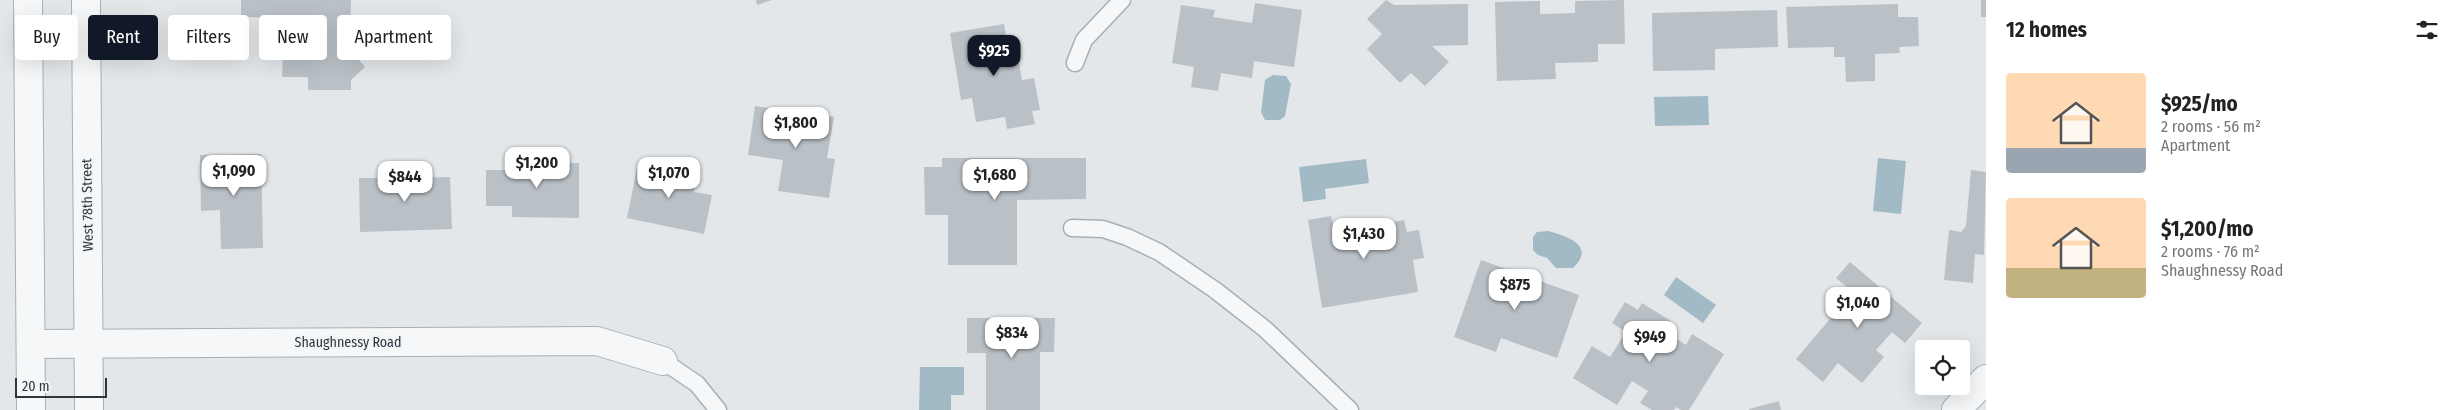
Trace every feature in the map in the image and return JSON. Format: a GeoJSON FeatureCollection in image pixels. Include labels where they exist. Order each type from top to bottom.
{"type":"FeatureCollection","features":[{"type":"Feature","properties":{"kind":"street"},"geometry":{"type":"LineString","coordinates":[[28,0],[31,410]]}},
{"type":"Feature","properties":{"kind":"street","name":"West 78th Street"},"geometry":{"type":"LineString","coordinates":[[86,0],[89,410]]}},
{"type":"Feature","properties":{"kind":"street","name":"Shaughnessy Road"},"geometry":{"type":"LineString","coordinates":[[31,344],[597,341],[663,361]]}},
{"type":"Feature","properties":{"kind":"street"},"geometry":{"type":"LineString","coordinates":[[1956,410],[1986,379]]}},
{"type":"Feature","properties":{"kind":"lane"},"geometry":{"type":"LineString","coordinates":[[1075,63],[1084,40],[1122,0]]}},
{"type":"Feature","properties":{"kind":"lane"},"geometry":{"type":"LineString","coordinates":[[1072,228],[1103,229],[1127,237],[1159,252],[1215,290],[1266,329],[1350,410]]}},
{"type":"Feature","properties":{"kind":"lane"},"geometry":{"type":"LineString","coordinates":[[663,361],[697,384],[718,410]]}},
{"type":"Feature","properties":{"kind":"water"},"geometry":{"type":"Polygon","coordinates":[[[1273,75],[1286,76],[1291,84],[1285,116],[1280,120],[1265,120],[1261,112],[1265,80],[1273,75]]]}},
{"type":"Feature","properties":{"kind":"water"},"geometry":{"type":"Polygon","coordinates":[[[1708,96],[1709,125],[1655,126],[1654,97],[1708,96]]]}},
{"type":"Feature","properties":{"kind":"water"},"geometry":{"type":"Polygon","coordinates":[[[1878,158],[1906,161],[1901,214],[1873,211],[1878,158]]]}},
{"type":"Feature","properties":{"kind":"water"},"geometry":{"type":"Polygon","coordinates":[[[1366,159],[1369,183],[1325,189],[1326,199],[1303,202],[1299,167],[1366,159]]]}},
{"type":"Feature","properties":{"kind":"water"},"geometry":{"type":"Polygon","coordinates":[[[1548,231],[1570,239],[1580,248],[1582,253],[1580,260],[1573,268],[1556,268],[1547,258],[1538,255],[1533,250],[1533,237],[1537,232],[1548,231]]]}},
{"type":"Feature","properties":{"kind":"water"},"geometry":{"type":"Polygon","coordinates":[[[1676,277],[1716,305],[1703,323],[1664,295],[1676,277]]]}},
{"type":"Feature","properties":{"kind":"water"},"geometry":{"type":"Polygon","coordinates":[[[920,367],[964,367],[964,395],[951,395],[951,410],[919,410],[920,367]]]}},
{"type":"Feature","properties":{"kind":"building"},"geometry":{"type":"Polygon","coordinates":[[[241,0],[351,0],[351,15],[337,15],[337,60],[359,60],[365,67],[351,80],[351,90],[308,90],[308,77],[282,77],[283,60],[327,60],[327,15],[259,15],[259,17],[241,15],[241,0]]]}},
{"type":"Feature","properties":{"kind":"building"},"geometry":{"type":"Polygon","coordinates":[[[756,0],[772,0],[757,5],[756,0]]]}},
{"type":"Feature","properties":{"kind":"building"},"geometry":{"type":"Polygon","coordinates":[[[1386,0],[1394,5],[1468,4],[1468,45],[1432,46],[1449,62],[1425,86],[1411,73],[1400,83],[1367,49],[1382,34],[1367,19],[1386,0]]]}},
{"type":"Feature","properties":{"kind":"building"},"geometry":{"type":"Polygon","coordinates":[[[1624,0],[1625,44],[1598,44],[1598,62],[1555,63],[1556,79],[1497,81],[1495,2],[1540,1],[1540,14],[1575,13],[1575,1],[1624,0]]]}},
{"type":"Feature","properties":{"kind":"building"},"geometry":{"type":"Polygon","coordinates":[[[1981,0],[1986,0],[1986,17],[1981,17],[1981,0]]]}},
{"type":"Feature","properties":{"kind":"building"},"geometry":{"type":"Polygon","coordinates":[[[1255,3],[1302,10],[1294,67],[1254,61],[1252,78],[1221,73],[1218,91],[1191,87],[1194,67],[1172,63],[1181,5],[1215,10],[1213,17],[1252,23],[1255,3]]]}},
{"type":"Feature","properties":{"kind":"building"},"geometry":{"type":"Polygon","coordinates":[[[1898,4],[1898,17],[1918,17],[1919,46],[1899,47],[1900,53],[1875,54],[1875,81],[1846,82],[1845,57],[1834,57],[1834,47],[1788,48],[1786,7],[1898,4]]]}},
{"type":"Feature","properties":{"kind":"building"},"geometry":{"type":"Polygon","coordinates":[[[1777,10],[1778,47],[1715,49],[1715,70],[1653,71],[1652,13],[1777,10]]]}},
{"type":"Feature","properties":{"kind":"building"},"geometry":{"type":"Polygon","coordinates":[[[1004,24],[1007,42],[1015,40],[1022,80],[1034,78],[1040,110],[1032,111],[1035,124],[1007,129],[1005,117],[976,122],[972,98],[961,100],[950,33],[1004,24]]]}},
{"type":"Feature","properties":{"kind":"building"},"geometry":{"type":"Polygon","coordinates":[[[755,106],[834,117],[827,158],[835,159],[829,198],[778,191],[783,160],[748,155],[755,106]]]}},
{"type":"Feature","properties":{"kind":"building"},"geometry":{"type":"Polygon","coordinates":[[[261,154],[263,248],[221,249],[220,210],[201,211],[200,155],[261,154]]]}},
{"type":"Feature","properties":{"kind":"building"},"geometry":{"type":"Polygon","coordinates":[[[534,156],[563,156],[563,163],[579,163],[579,218],[512,217],[512,206],[486,206],[486,170],[513,170],[513,165],[534,165],[534,156]]]}},
{"type":"Feature","properties":{"kind":"building"},"geometry":{"type":"Polygon","coordinates":[[[942,158],[1086,158],[1086,199],[1017,200],[1017,265],[948,265],[948,215],[925,215],[924,167],[942,167],[942,158]]]}},
{"type":"Feature","properties":{"kind":"building"},"geometry":{"type":"Polygon","coordinates":[[[638,163],[697,175],[694,192],[712,195],[704,234],[627,218],[638,163]]]}},
{"type":"Feature","properties":{"kind":"building"},"geometry":{"type":"Polygon","coordinates":[[[417,169],[417,178],[450,177],[452,229],[360,232],[359,178],[393,178],[392,170],[417,169]]]}},
{"type":"Feature","properties":{"kind":"building"},"geometry":{"type":"Polygon","coordinates":[[[1971,170],[1986,172],[1984,255],[1975,254],[1973,283],[1944,280],[1949,230],[1961,232],[1966,226],[1971,170]]]}},
{"type":"Feature","properties":{"kind":"building"},"geometry":{"type":"Polygon","coordinates":[[[1331,216],[1333,224],[1363,218],[1364,227],[1404,220],[1407,232],[1419,230],[1424,258],[1413,260],[1418,292],[1322,308],[1308,220],[1331,216]]]}},
{"type":"Feature","properties":{"kind":"building"},"geometry":{"type":"Polygon","coordinates":[[[1481,260],[1579,295],[1557,358],[1501,338],[1496,352],[1454,337],[1481,260]]]}},
{"type":"Feature","properties":{"kind":"building"},"geometry":{"type":"Polygon","coordinates":[[[1850,262],[1922,323],[1905,343],[1892,332],[1876,350],[1884,357],[1862,383],[1838,363],[1823,382],[1796,359],[1853,292],[1836,278],[1850,262]]]}},
{"type":"Feature","properties":{"kind":"building"},"geometry":{"type":"Polygon","coordinates":[[[1625,302],[1638,310],[1642,303],[1671,321],[1665,332],[1686,345],[1692,334],[1724,354],[1689,410],[1681,410],[1676,407],[1674,410],[1652,410],[1640,403],[1648,391],[1632,381],[1617,405],[1573,378],[1592,346],[1610,357],[1626,332],[1612,323],[1625,302]]]}},
{"type":"Feature","properties":{"kind":"building"},"geometry":{"type":"Polygon","coordinates":[[[967,318],[1055,318],[1054,352],[1040,352],[1040,410],[986,410],[986,353],[967,353],[967,318]]]}},
{"type":"Feature","properties":{"kind":"building"},"geometry":{"type":"Polygon","coordinates":[[[1779,401],[1781,410],[1749,410],[1749,409],[1779,401]]]}}]}
